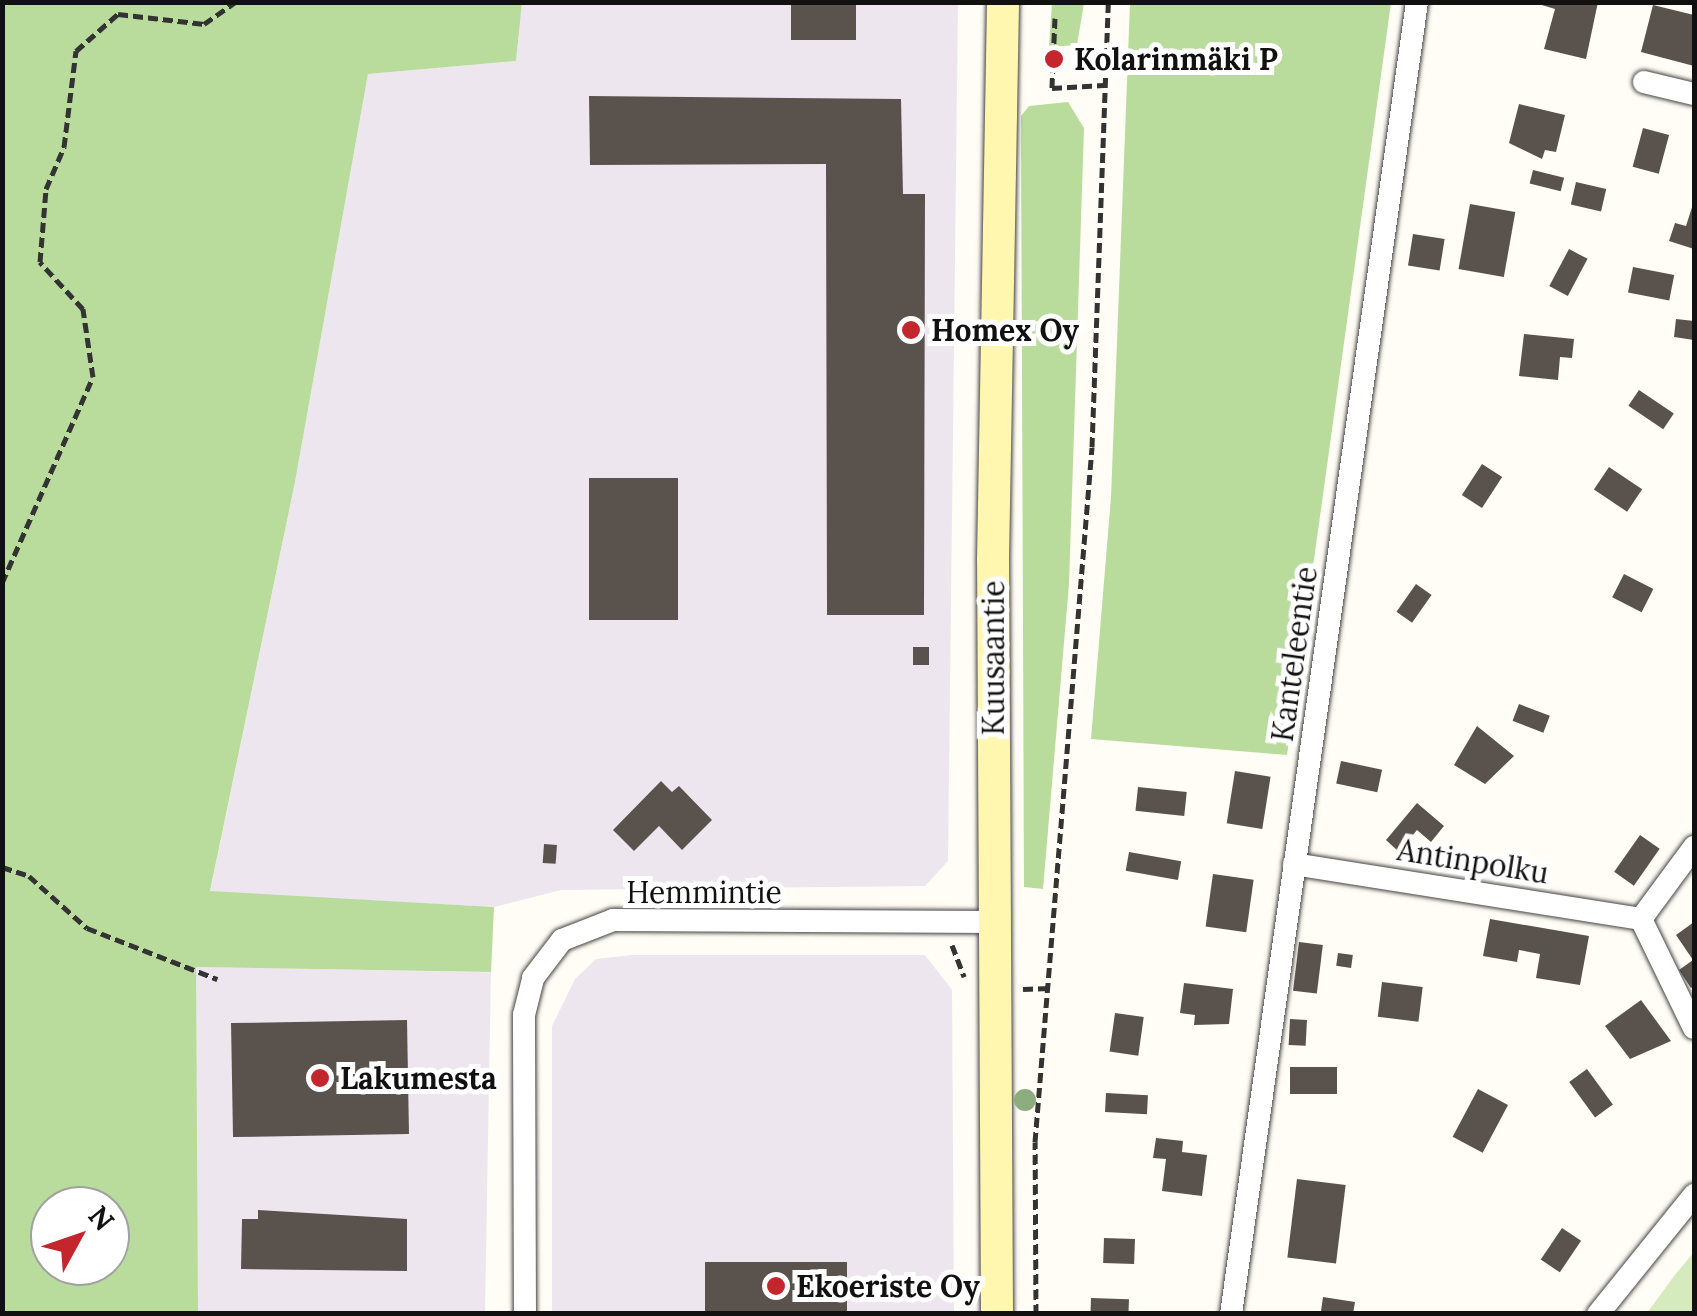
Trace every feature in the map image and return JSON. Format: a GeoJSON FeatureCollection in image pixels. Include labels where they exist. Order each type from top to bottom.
{"type":"FeatureCollection","features":[{"type":"Feature","properties":{"kind":"main road","name":"Kuusaantie"},"geometry":{"type":"LineString","coordinates":[[997,1314],[993,560],[1004,2]]}},
{"type":"Feature","properties":{"kind":"street","name":"Kanteleentie"},"geometry":{"type":"LineString","coordinates":[[1231,1314],[1417,2]]}},
{"type":"Feature","properties":{"kind":"street"},"geometry":{"type":"LineString","coordinates":[[1644,82],[1694,94]]}},
{"type":"Feature","properties":{"kind":"street"},"geometry":{"type":"LineString","coordinates":[[1694,847],[1642,920],[1694,1028]]}},
{"type":"Feature","properties":{"kind":"street","name":"Antinpolku"},"geometry":{"type":"LineString","coordinates":[[1294,864],[1642,920]]}},
{"type":"Feature","properties":{"kind":"street","name":"Hemmintie"},"geometry":{"type":"LineString","coordinates":[[525,1314],[524,1015],[533,978],[562,940],[613,920],[994,922]]}},
{"type":"Feature","properties":{"kind":"street"},"geometry":{"type":"LineString","coordinates":[[1598,1314],[1694,1195]]}},
{"type":"Feature","properties":{"kind":"path"},"geometry":{"type":"LineString","coordinates":[[2,583],[93,377],[83,309],[40,262],[46,189],[64,147],[76,51],[118,14],[204,24],[235,2]]}},
{"type":"Feature","properties":{"kind":"path"},"geometry":{"type":"LineString","coordinates":[[1036,1314],[1035,1142],[1092,447],[1108,2]]}},
{"type":"Feature","properties":{"kind":"path"},"geometry":{"type":"LineString","coordinates":[[1055,18],[1052,88],[1104,84]]}},
{"type":"Feature","properties":{"kind":"path"},"geometry":{"type":"LineString","coordinates":[[2,867],[29,876],[88,928],[217,979]]}},
{"type":"Feature","properties":{"kind":"path"},"geometry":{"type":"LineString","coordinates":[[943,924],[968,989]]}},
{"type":"Feature","properties":{"kind":"path"},"geometry":{"type":"LineString","coordinates":[[1021,989],[1050,988]]}},
{"type":"Feature","properties":{"kind":"shaded area"},"geometry":{"type":"Polygon","coordinates":[[[522,3],[958,3],[948,861],[925,886],[561,890],[494,907],[210,892],[295,482],[368,74],[516,61],[522,3]]]}},
{"type":"Feature","properties":{"kind":"shaded area"},"geometry":{"type":"Polygon","coordinates":[[[632,955],[925,955],[952,990],[954,1313],[552,1314],[552,1026],[575,979],[596,959],[632,955]]]}},
{"type":"Feature","properties":{"kind":"shaded area"},"geometry":{"type":"Polygon","coordinates":[[[196,967],[491,972],[485,1314],[190,1313],[196,967]]]}},
{"type":"Feature","properties":{"kind":"green space"},"geometry":{"type":"Polygon","coordinates":[[[3,2],[522,3],[516,61],[368,74],[295,482],[210,891],[494,907],[491,972],[196,967],[198,1313],[3,1313],[3,2]]]}},
{"type":"Feature","properties":{"kind":"green space"},"geometry":{"type":"Polygon","coordinates":[[[1052,3],[1084,3],[1077,45],[1049,47],[1052,3]]]}},
{"type":"Feature","properties":{"kind":"green space"},"geometry":{"type":"Polygon","coordinates":[[[1130,3],[1391,3],[1287,755],[1091,739],[1111,497],[1130,3]]]}},
{"type":"Feature","properties":{"kind":"green space"},"geometry":{"type":"Polygon","coordinates":[[[1068,102],[1084,128],[1069,584],[1043,889],[1024,887],[1021,116],[1029,106],[1068,102]]]}},
{"type":"Feature","properties":{"kind":"green space"},"geometry":{"type":"Polygon","coordinates":[[[1694,1252],[1694,1313],[1647,1313],[1674,1276],[1694,1252]]]}},
{"type":"Feature","properties":{"kind":"building"},"geometry":{"type":"Polygon","coordinates":[[[791,2],[856,2],[856,40],[791,40],[791,2]]]}},
{"type":"Feature","properties":{"kind":"building"},"geometry":{"type":"Polygon","coordinates":[[[1532,2],[1598,2],[1586,59],[1544,49],[1555,9],[1532,2]]]}},
{"type":"Feature","properties":{"kind":"building"},"geometry":{"type":"Polygon","coordinates":[[[1653,5],[1694,15],[1694,66],[1641,52],[1653,5]]]}},
{"type":"Feature","properties":{"kind":"building"},"geometry":{"type":"Polygon","coordinates":[[[589,96],[901,99],[903,194],[925,194],[924,615],[827,615],[826,164],[590,165],[589,96]]]}},
{"type":"Feature","properties":{"kind":"building"},"geometry":{"type":"Polygon","coordinates":[[[1519,104],[1565,115],[1556,152],[1545,150],[1542,159],[1509,143],[1519,104]]]}},
{"type":"Feature","properties":{"kind":"building"},"geometry":{"type":"Polygon","coordinates":[[[1643,128],[1669,135],[1659,174],[1633,167],[1643,128]]]}},
{"type":"Feature","properties":{"kind":"building"},"geometry":{"type":"Polygon","coordinates":[[[1533,170],[1564,178],[1561,191],[1530,184],[1533,170]]]}},
{"type":"Feature","properties":{"kind":"building"},"geometry":{"type":"Polygon","coordinates":[[[1576,182],[1606,189],[1601,211],[1571,204],[1576,182]]]}},
{"type":"Feature","properties":{"kind":"building"},"geometry":{"type":"Polygon","coordinates":[[[1694,201],[1694,249],[1669,241],[1675,223],[1686,226],[1694,201]]]}},
{"type":"Feature","properties":{"kind":"building"},"geometry":{"type":"Polygon","coordinates":[[[1470,204],[1515,212],[1504,277],[1459,269],[1470,204]]]}},
{"type":"Feature","properties":{"kind":"building"},"geometry":{"type":"Polygon","coordinates":[[[1413,234],[1445,239],[1440,271],[1408,266],[1413,234]]]}},
{"type":"Feature","properties":{"kind":"building"},"geometry":{"type":"Polygon","coordinates":[[[1569,249],[1588,259],[1568,296],[1549,286],[1569,249]]]}},
{"type":"Feature","properties":{"kind":"building"},"geometry":{"type":"Polygon","coordinates":[[[1633,267],[1674,275],[1669,301],[1628,293],[1633,267]]]}},
{"type":"Feature","properties":{"kind":"building"},"geometry":{"type":"Polygon","coordinates":[[[1676,319],[1694,321],[1694,340],[1674,337],[1676,319]]]}},
{"type":"Feature","properties":{"kind":"building"},"geometry":{"type":"Polygon","coordinates":[[[1524,334],[1574,339],[1572,358],[1560,357],[1558,380],[1519,376],[1524,334]]]}},
{"type":"Feature","properties":{"kind":"building"},"geometry":{"type":"Polygon","coordinates":[[[1639,390],[1674,413],[1663,429],[1628,406],[1639,390]]]}},
{"type":"Feature","properties":{"kind":"building"},"geometry":{"type":"Polygon","coordinates":[[[1482,464],[1502,477],[1482,508],[1462,495],[1482,464]]]}},
{"type":"Feature","properties":{"kind":"building"},"geometry":{"type":"Polygon","coordinates":[[[1609,467],[1642,489],[1627,512],[1594,489],[1609,467]]]}},
{"type":"Feature","properties":{"kind":"building"},"geometry":{"type":"Polygon","coordinates":[[[589,478],[678,478],[678,620],[589,620],[589,478]]]}},
{"type":"Feature","properties":{"kind":"building"},"geometry":{"type":"Polygon","coordinates":[[[1624,574],[1653,589],[1642,612],[1612,597],[1624,574]]]}},
{"type":"Feature","properties":{"kind":"building"},"geometry":{"type":"Polygon","coordinates":[[[1416,584],[1432,595],[1412,623],[1396,612],[1416,584]]]}},
{"type":"Feature","properties":{"kind":"building"},"geometry":{"type":"Polygon","coordinates":[[[913,647],[929,647],[929,665],[913,665],[913,647]]]}},
{"type":"Feature","properties":{"kind":"building"},"geometry":{"type":"Polygon","coordinates":[[[1519,704],[1550,716],[1543,733],[1513,721],[1519,704]]]}},
{"type":"Feature","properties":{"kind":"building"},"geometry":{"type":"Polygon","coordinates":[[[1477,726],[1514,756],[1485,784],[1454,765],[1477,726]]]}},
{"type":"Feature","properties":{"kind":"building"},"geometry":{"type":"Polygon","coordinates":[[[1341,761],[1382,770],[1377,792],[1336,783],[1341,761]]]}},
{"type":"Feature","properties":{"kind":"building"},"geometry":{"type":"Polygon","coordinates":[[[1235,771],[1271,777],[1262,829],[1227,823],[1235,771]]]}},
{"type":"Feature","properties":{"kind":"building"},"geometry":{"type":"Polygon","coordinates":[[[661,781],[672,792],[679,786],[712,820],[682,850],[659,826],[634,851],[613,830],[661,781]]]}},
{"type":"Feature","properties":{"kind":"building"},"geometry":{"type":"Polygon","coordinates":[[[1138,787],[1187,792],[1184,816],[1135,811],[1138,787]]]}},
{"type":"Feature","properties":{"kind":"building"},"geometry":{"type":"Polygon","coordinates":[[[1417,803],[1444,826],[1431,842],[1417,830],[1399,852],[1386,840],[1417,803]]]}},
{"type":"Feature","properties":{"kind":"building"},"geometry":{"type":"Polygon","coordinates":[[[1640,835],[1660,849],[1634,886],[1614,872],[1640,835]]]}},
{"type":"Feature","properties":{"kind":"building"},"geometry":{"type":"Polygon","coordinates":[[[544,844],[557,845],[556,864],[543,863],[544,844]]]}},
{"type":"Feature","properties":{"kind":"building"},"geometry":{"type":"Polygon","coordinates":[[[1129,852],[1181,861],[1178,880],[1126,871],[1129,852]]]}},
{"type":"Feature","properties":{"kind":"building"},"geometry":{"type":"Polygon","coordinates":[[[1213,874],[1254,880],[1246,932],[1206,926],[1213,874]]]}},
{"type":"Feature","properties":{"kind":"building"},"geometry":{"type":"Polygon","coordinates":[[[1490,919],[1589,936],[1580,985],[1536,978],[1540,954],[1519,950],[1517,962],[1483,956],[1490,919]]]}},
{"type":"Feature","properties":{"kind":"building"},"geometry":{"type":"Polygon","coordinates":[[[1694,922],[1694,986],[1691,988],[1679,970],[1693,960],[1676,935],[1694,922]]]}},
{"type":"Feature","properties":{"kind":"building"},"geometry":{"type":"Polygon","coordinates":[[[1299,942],[1323,945],[1317,994],[1293,991],[1299,942]]]}},
{"type":"Feature","properties":{"kind":"building"},"geometry":{"type":"Polygon","coordinates":[[[1338,953],[1353,955],[1351,968],[1336,966],[1338,953]]]}},
{"type":"Feature","properties":{"kind":"building"},"geometry":{"type":"Polygon","coordinates":[[[1382,982],[1423,987],[1418,1022],[1378,1017],[1382,982]]]}},
{"type":"Feature","properties":{"kind":"building"},"geometry":{"type":"Polygon","coordinates":[[[1184,983],[1233,989],[1229,1024],[1194,1025],[1195,1015],[1180,1013],[1184,983]]]}},
{"type":"Feature","properties":{"kind":"building"},"geometry":{"type":"Polygon","coordinates":[[[1641,1000],[1671,1041],[1630,1059],[1605,1026],[1641,1000]]]}},
{"type":"Feature","properties":{"kind":"building"},"geometry":{"type":"Polygon","coordinates":[[[1115,1013],[1144,1017],[1138,1056],[1110,1052],[1115,1013]]]}},
{"type":"Feature","properties":{"kind":"building"},"geometry":{"type":"Polygon","coordinates":[[[1290,1019],[1307,1020],[1306,1046],[1289,1045],[1290,1019]]]}},
{"type":"Feature","properties":{"kind":"building","name":"Lakumesta"},"geometry":{"type":"Polygon","coordinates":[[[407,1020],[409,1134],[233,1137],[231,1023],[407,1020]]]}},
{"type":"Feature","properties":{"kind":"building"},"geometry":{"type":"Polygon","coordinates":[[[1290,1067],[1337,1067],[1337,1094],[1290,1094],[1290,1067]]]}},
{"type":"Feature","properties":{"kind":"building"},"geometry":{"type":"Polygon","coordinates":[[[1587,1069],[1613,1105],[1595,1118],[1569,1082],[1587,1069]]]}},
{"type":"Feature","properties":{"kind":"building"},"geometry":{"type":"Polygon","coordinates":[[[1478,1089],[1508,1105],[1483,1153],[1453,1137],[1478,1089]]]}},
{"type":"Feature","properties":{"kind":"building"},"geometry":{"type":"Polygon","coordinates":[[[1106,1093],[1148,1095],[1147,1114],[1105,1112],[1106,1093]]]}},
{"type":"Feature","properties":{"kind":"building"},"geometry":{"type":"Polygon","coordinates":[[[1156,1138],[1183,1141],[1182,1152],[1207,1155],[1202,1196],[1162,1191],[1166,1159],[1153,1158],[1156,1138]]]}},
{"type":"Feature","properties":{"kind":"building"},"geometry":{"type":"Polygon","coordinates":[[[1297,1179],[1346,1185],[1336,1263],[1287,1257],[1297,1179]]]}},
{"type":"Feature","properties":{"kind":"building"},"geometry":{"type":"Polygon","coordinates":[[[258,1210],[407,1219],[407,1271],[241,1269],[242,1219],[258,1219],[258,1210]]]}},
{"type":"Feature","properties":{"kind":"building"},"geometry":{"type":"Polygon","coordinates":[[[1562,1228],[1581,1241],[1560,1272],[1541,1260],[1562,1228]]]}},
{"type":"Feature","properties":{"kind":"building"},"geometry":{"type":"Polygon","coordinates":[[[1104,1238],[1135,1239],[1134,1264],[1103,1263],[1104,1238]]]}},
{"type":"Feature","properties":{"kind":"building","name":"Ekoeriste Oy"},"geometry":{"type":"Polygon","coordinates":[[[705,1262],[847,1262],[847,1314],[705,1314],[705,1262]]]}},
{"type":"Feature","properties":{"kind":"building"},"geometry":{"type":"Polygon","coordinates":[[[1323,1297],[1355,1302],[1353,1314],[1321,1311],[1323,1297]]]}},
{"type":"Feature","properties":{"kind":"building"},"geometry":{"type":"Polygon","coordinates":[[[1091,1298],[1129,1299],[1128,1314],[1090,1314],[1091,1298]]]}},
{"type":"Feature","properties":{"kind":"place","name":"Kolarinmäki P"},"geometry":{"type":"Point","coordinates":[1054,59]}},
{"type":"Feature","properties":{"kind":"place","name":"Homex Oy"},"geometry":{"type":"Point","coordinates":[911,330]}},
{"type":"Feature","properties":{"kind":"place","name":"Lakumesta"},"geometry":{"type":"Point","coordinates":[320,1078]}},
{"type":"Feature","properties":{"kind":"place","name":"Ekoeriste Oy"},"geometry":{"type":"Point","coordinates":[776,1286]}}]}
